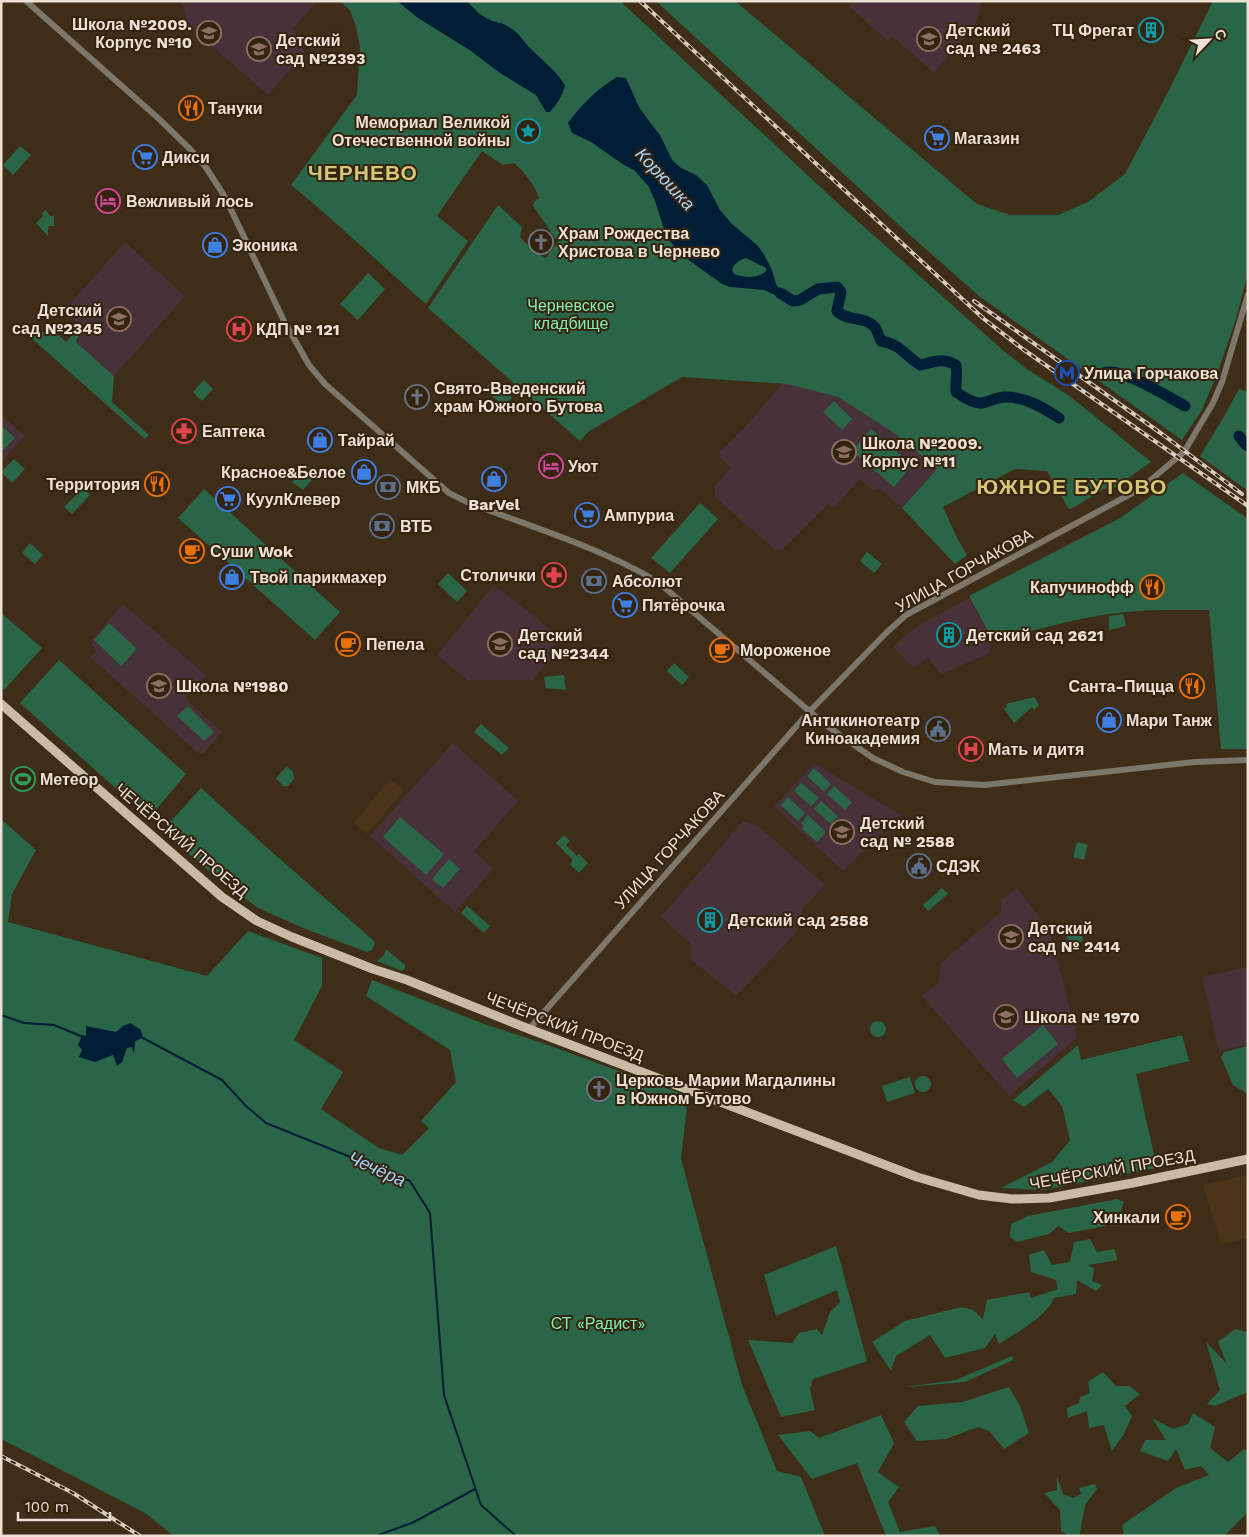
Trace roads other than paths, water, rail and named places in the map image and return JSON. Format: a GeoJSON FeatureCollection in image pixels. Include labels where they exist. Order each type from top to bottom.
{"type":"FeatureCollection","features":[{"type":"Feature","properties":{"kind":"main road","name":"ЧЕЧЁРСКИЙ ПРОЕЗД"},"geometry":{"type":"LineString","coordinates":[[1,704],[222,898],[257,921],[373,969],[408,980],[899,1170],[979,1195],[1012,1199],[1049,1198],[1248,1159]]}},
{"type":"Feature","properties":{"kind":"street"},"geometry":{"type":"LineString","coordinates":[[26,1],[158,118],[205,166],[225,197],[284,321],[309,365],[325,384],[449,493],[467,502],[594,550],[658,582],[810,711],[841,736],[873,758],[903,772],[943,784],[984,785],[1195,762],[1248,760]]}},
{"type":"Feature","properties":{"kind":"street","name":"УЛИЦА ГОРЧАКОВА"},"geometry":{"type":"LineString","coordinates":[[529,1028],[810,711],[906,615],[1140,489],[1184,452],[1213,404],[1222,382],[1248,294]]}},
{"type":"Feature","properties":{"kind":"water"},"geometry":{"type":"Polygon","coordinates":[[[397,1],[467,1],[485,17],[504,24],[515,31],[565,85],[555,106],[550,112],[546,112],[536,95],[418,18],[397,1]]]}},
{"type":"Feature","properties":{"kind":"water"},"geometry":{"type":"Polygon","coordinates":[[[617,77],[626,78],[639,107],[660,135],[672,160],[681,168],[696,175],[707,185],[720,210],[732,224],[757,245],[772,270],[776,284],[782,293],[793,301],[792,303],[764,290],[730,287],[722,284],[683,256],[667,238],[649,187],[634,170],[591,142],[572,133],[568,123],[578,110],[617,77]],[[746,258],[734,265],[732,270],[734,274],[751,277],[762,274],[766,271],[766,268],[746,258]]]}},
{"type":"Feature","properties":{"kind":"water"},"geometry":{"type":"Polygon","coordinates":[[[130,1023],[141,1030],[143,1038],[135,1041],[134,1054],[132,1047],[127,1048],[122,1062],[117,1066],[113,1055],[95,1062],[79,1057],[82,1050],[78,1045],[82,1035],[86,1036],[86,1026],[116,1032],[130,1023]]]}},
{"type":"Feature","properties":{"kind":"waterway","name":"Корюшка"},"geometry":{"type":"LineString","coordinates":[[780,293],[793,301],[800,300],[818,289],[837,287],[841,292],[837,311],[846,317],[863,320],[873,325],[881,341],[898,347],[920,365],[942,361],[956,365],[956,392],[965,398],[979,403],[1002,397],[1013,397],[1027,401],[1059,418]]}},
{"type":"Feature","properties":{"kind":"waterway","name":"Корюшка"},"geometry":{"type":"LineString","coordinates":[[1097,375],[1109,372],[1126,376],[1185,406]]}},
{"type":"Feature","properties":{"kind":"waterway","name":"Корюшка"},"geometry":{"type":"LineString","coordinates":[[1239,436],[1248,446]]}},
{"type":"Feature","properties":{"kind":"waterway","name":"Чечёра"},"geometry":{"type":"LineString","coordinates":[[1,1015],[24,1023],[54,1025],[83,1037]]}},
{"type":"Feature","properties":{"kind":"waterway","name":"Чечёра"},"geometry":{"type":"LineString","coordinates":[[143,1038],[222,1080],[246,1106],[266,1123],[410,1181],[430,1213],[444,1395],[481,1505],[516,1536]]}},
{"type":"Feature","properties":{"kind":"waterway"},"geometry":{"type":"LineString","coordinates":[[376,1536],[414,1522],[475,1489]]}},
{"type":"Feature","properties":{"kind":"railway"},"geometry":{"type":"LineString","coordinates":[[640,1],[984,319],[1024,350],[1248,506]]}},
{"type":"Feature","properties":{"kind":"railway"},"geometry":{"type":"LineString","coordinates":[[974,301],[1162,434],[1242,494]]}},
{"type":"Feature","properties":{"kind":"railway"},"geometry":{"type":"LineString","coordinates":[[1,1456],[73,1493],[140,1536]]}},
{"type":"Feature","properties":{"kind":"place","name":"ТЦ Фрегат"},"geometry":{"type":"Point","coordinates":[1151,30]}},
{"type":"Feature","properties":{"kind":"place","name":"Школа №2009. Корпус №10"},"geometry":{"type":"Point","coordinates":[209,33]}},
{"type":"Feature","properties":{"kind":"place","name":"Детский сад № 2463"},"geometry":{"type":"Point","coordinates":[929,39]}},
{"type":"Feature","properties":{"kind":"place","name":"Детский сад №2393"},"geometry":{"type":"Point","coordinates":[259,49]}},
{"type":"Feature","properties":{"kind":"place","name":"Тануки"},"geometry":{"type":"Point","coordinates":[191,108]}},
{"type":"Feature","properties":{"kind":"place","name":"Мемориал Великой Отечественной войны"},"geometry":{"type":"Point","coordinates":[528,131]}},
{"type":"Feature","properties":{"kind":"place","name":"Магазин"},"geometry":{"type":"Point","coordinates":[937,138]}},
{"type":"Feature","properties":{"kind":"place","name":"Дикси"},"geometry":{"type":"Point","coordinates":[145,157]}},
{"type":"Feature","properties":{"kind":"place","name":"Вежливый лось"},"geometry":{"type":"Point","coordinates":[108,201]}},
{"type":"Feature","properties":{"kind":"place","name":"Храм Рождества Христова в Чернево"},"geometry":{"type":"Point","coordinates":[541,242]}},
{"type":"Feature","properties":{"kind":"place","name":"Эконика"},"geometry":{"type":"Point","coordinates":[215,245]}},
{"type":"Feature","properties":{"kind":"place","name":"Детский сад №2345"},"geometry":{"type":"Point","coordinates":[119,319]}},
{"type":"Feature","properties":{"kind":"place","name":"КДП № 121"},"geometry":{"type":"Point","coordinates":[239,329]}},
{"type":"Feature","properties":{"kind":"place","name":"Улица Горчакова"},"geometry":{"type":"Point","coordinates":[1067,373]}},
{"type":"Feature","properties":{"kind":"place","name":"Свято-Введенский храм Южного Бутова"},"geometry":{"type":"Point","coordinates":[417,397]}},
{"type":"Feature","properties":{"kind":"place","name":"Еаптека"},"geometry":{"type":"Point","coordinates":[184,431]}},
{"type":"Feature","properties":{"kind":"place","name":"Тайрай"},"geometry":{"type":"Point","coordinates":[320,440]}},
{"type":"Feature","properties":{"kind":"place","name":"Школа №2009. Корпус №11"},"geometry":{"type":"Point","coordinates":[844,452]}},
{"type":"Feature","properties":{"kind":"place","name":"Уют"},"geometry":{"type":"Point","coordinates":[551,466]}},
{"type":"Feature","properties":{"kind":"place","name":"Красное&Белое"},"geometry":{"type":"Point","coordinates":[364,472]}},
{"type":"Feature","properties":{"kind":"place","name":"BarVel"},"geometry":{"type":"Point","coordinates":[494,479]}},
{"type":"Feature","properties":{"kind":"place","name":"Территория"},"geometry":{"type":"Point","coordinates":[157,484]}},
{"type":"Feature","properties":{"kind":"place","name":"МКБ"},"geometry":{"type":"Point","coordinates":[388,487]}},
{"type":"Feature","properties":{"kind":"place","name":"КуулКлевер"},"geometry":{"type":"Point","coordinates":[228,499]}},
{"type":"Feature","properties":{"kind":"place","name":"Ампуриа"},"geometry":{"type":"Point","coordinates":[587,515]}},
{"type":"Feature","properties":{"kind":"place","name":"ВТБ"},"geometry":{"type":"Point","coordinates":[382,526]}},
{"type":"Feature","properties":{"kind":"place","name":"Суши Wok"},"geometry":{"type":"Point","coordinates":[192,551]}},
{"type":"Feature","properties":{"kind":"place","name":"Столички"},"geometry":{"type":"Point","coordinates":[554,575]}},
{"type":"Feature","properties":{"kind":"place","name":"Твой парикмахер"},"geometry":{"type":"Point","coordinates":[232,577]}},
{"type":"Feature","properties":{"kind":"place","name":"Абсолют"},"geometry":{"type":"Point","coordinates":[594,581]}},
{"type":"Feature","properties":{"kind":"place","name":"Капучинофф"},"geometry":{"type":"Point","coordinates":[1152,587]}},
{"type":"Feature","properties":{"kind":"place","name":"Пятёрочка"},"geometry":{"type":"Point","coordinates":[625,605]}},
{"type":"Feature","properties":{"kind":"place","name":"Детский сад 2621"},"geometry":{"type":"Point","coordinates":[949,635]}},
{"type":"Feature","properties":{"kind":"place","name":"Пепела"},"geometry":{"type":"Point","coordinates":[348,644]}},
{"type":"Feature","properties":{"kind":"place","name":"Детский сад №2344"},"geometry":{"type":"Point","coordinates":[500,644]}},
{"type":"Feature","properties":{"kind":"place","name":"Мороженое"},"geometry":{"type":"Point","coordinates":[722,650]}},
{"type":"Feature","properties":{"kind":"place","name":"Школа №1980"},"geometry":{"type":"Point","coordinates":[159,686]}},
{"type":"Feature","properties":{"kind":"place","name":"Санта-Пицца"},"geometry":{"type":"Point","coordinates":[1192,686]}},
{"type":"Feature","properties":{"kind":"place","name":"Мари Танж"},"geometry":{"type":"Point","coordinates":[1109,720]}},
{"type":"Feature","properties":{"kind":"place","name":"Антикинотеатр Киноакадемия"},"geometry":{"type":"Point","coordinates":[938,729]}},
{"type":"Feature","properties":{"kind":"place","name":"Мать и дитя"},"geometry":{"type":"Point","coordinates":[971,749]}},
{"type":"Feature","properties":{"kind":"place","name":"Метеор"},"geometry":{"type":"Point","coordinates":[23,779]}},
{"type":"Feature","properties":{"kind":"place","name":"Детский сад № 2588"},"geometry":{"type":"Point","coordinates":[842,832]}},
{"type":"Feature","properties":{"kind":"place","name":"СДЭК"},"geometry":{"type":"Point","coordinates":[919,866]}},
{"type":"Feature","properties":{"kind":"place","name":"Детский сад 2588"},"geometry":{"type":"Point","coordinates":[710,920]}},
{"type":"Feature","properties":{"kind":"place","name":"Детский сад № 2414"},"geometry":{"type":"Point","coordinates":[1011,937]}},
{"type":"Feature","properties":{"kind":"place","name":"Школа № 1970"},"geometry":{"type":"Point","coordinates":[1006,1017]}},
{"type":"Feature","properties":{"kind":"place","name":"Церковь Марии Магдалины в Южном Бутово"},"geometry":{"type":"Point","coordinates":[599,1089]}},
{"type":"Feature","properties":{"kind":"place","name":"Хинкали"},"geometry":{"type":"Point","coordinates":[1178,1217]}},
{"type":"Feature","properties":{"kind":"district","name":"ЧЕРНЕВО"},"geometry":{"type":"Point","coordinates":[363,173]}},
{"type":"Feature","properties":{"kind":"district","name":"ЮЖНОЕ БУТОВО"},"geometry":{"type":"Point","coordinates":[1072,487]}},
{"type":"Feature","properties":{"kind":"park label","name":"Черневское кладбище"},"geometry":{"type":"Point","coordinates":[571,314]}},
{"type":"Feature","properties":{"kind":"park label","name":"СТ «Радист»"},"geometry":{"type":"Point","coordinates":[598,1323]}}]}
